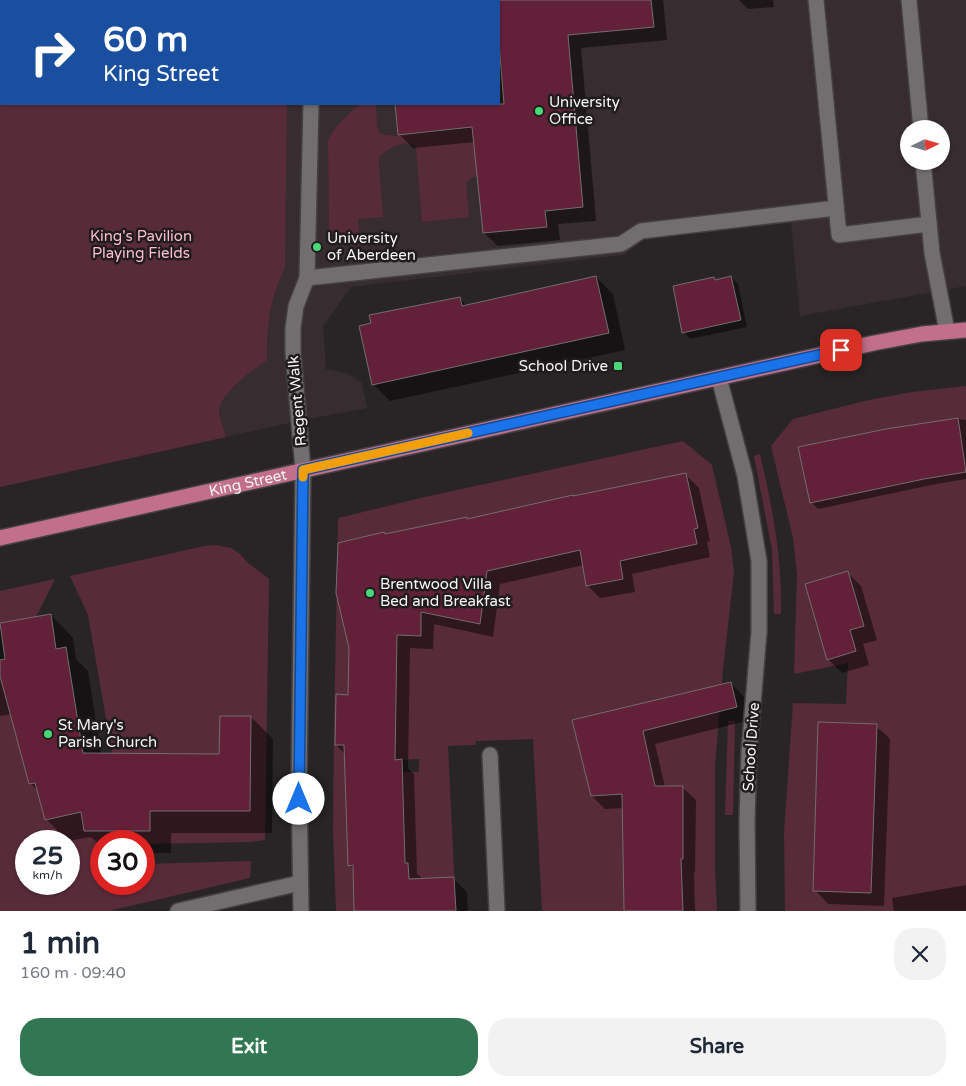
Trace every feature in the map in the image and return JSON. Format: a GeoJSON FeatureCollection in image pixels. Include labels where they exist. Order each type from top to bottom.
{"type":"FeatureCollection","features":[{"type":"Feature","properties":{"kind":"main road","name":"King Street"},"geometry":{"type":"LineString","coordinates":[[0,538],[874,343],[947,331],[966,330]]}},
{"type":"Feature","properties":{"kind":"street"},"geometry":{"type":"LineString","coordinates":[[816,0],[839,235],[929,224]]}},
{"type":"Feature","properties":{"kind":"street"},"geometry":{"type":"LineString","coordinates":[[909,0],[919,120]]}},
{"type":"Feature","properties":{"kind":"street","name":"Regent Walk"},"geometry":{"type":"LineString","coordinates":[[301,911],[299,772],[303,470],[293,352],[293,328],[296,306],[308,278],[311,105]]}},
{"type":"Feature","properties":{"kind":"street"},"geometry":{"type":"LineString","coordinates":[[925,170],[932,253],[947,331]]}},
{"type":"Feature","properties":{"kind":"street"},"geometry":{"type":"LineString","coordinates":[[308,278],[622,244],[641,231],[836,208]]}},
{"type":"Feature","properties":{"kind":"street","name":"School Drive"},"geometry":{"type":"LineString","coordinates":[[720,378],[745,476],[759,562],[760,632],[749,752],[747,821],[748,911]]}},
{"type":"Feature","properties":{"kind":"street"},"geometry":{"type":"LineString","coordinates":[[490,755],[496,911]]}},
{"type":"Feature","properties":{"kind":"street"},"geometry":{"type":"LineString","coordinates":[[178,911],[300,883]]}},
{"type":"Feature","properties":{"kind":"shaded area","name":"University of Aberdeen"},"geometry":{"type":"Polygon","coordinates":[[[500,0],[966,0],[966,286],[800,316],[791,223],[646,238],[624,255],[351,287],[323,326],[326,369],[346,373],[362,383],[367,408],[298,421],[0,487],[0,105],[500,105],[500,0]]]}},
{"type":"Feature","properties":{"kind":"green space","name":"King's Pavilion Playing Fields"},"geometry":{"type":"Polygon","coordinates":[[[0,105],[287,105],[285,268],[272,302],[267,360],[239,382],[221,403],[219,413],[226,437],[0,487],[0,105]]]}},
{"type":"Feature","properties":{"kind":"green space"},"geometry":{"type":"Polygon","coordinates":[[[358,105],[376,105],[377,127],[381,134],[394,136],[487,127],[489,124],[487,105],[499,105],[504,160],[499,175],[473,177],[466,182],[469,217],[422,222],[416,147],[414,144],[404,144],[392,148],[380,156],[383,217],[358,219],[360,245],[343,243],[329,231],[328,139],[336,127],[358,105]]]}},
{"type":"Feature","properties":{"kind":"green space"},"geometry":{"type":"Polygon","coordinates":[[[966,386],[966,911],[785,911],[784,832],[793,703],[846,704],[848,663],[794,674],[797,574],[793,538],[771,446],[793,419],[869,400],[912,392],[966,386]]]}},
{"type":"Feature","properties":{"kind":"green space"},"geometry":{"type":"Polygon","coordinates":[[[683,441],[712,465],[731,547],[734,572],[715,766],[717,911],[542,911],[533,739],[476,741],[475,745],[448,746],[456,911],[336,911],[333,832],[338,518],[425,497],[683,441]],[[419,759],[399,760],[399,772],[419,772],[419,759]]]}},
{"type":"Feature","properties":{"kind":"green space"},"geometry":{"type":"Polygon","coordinates":[[[760,454],[776,534],[780,573],[781,614],[774,614],[772,550],[754,456],[760,454]]]}},
{"type":"Feature","properties":{"kind":"green space"},"geometry":{"type":"Polygon","coordinates":[[[216,545],[231,548],[269,579],[265,840],[155,844],[155,830],[90,830],[90,895],[155,895],[155,864],[251,861],[250,878],[109,911],[0,911],[0,676],[29,784],[35,783],[45,820],[81,812],[84,831],[150,811],[250,811],[251,716],[220,716],[219,754],[112,753],[88,615],[70,576],[204,546],[216,545]]]}},
{"type":"Feature","properties":{"kind":"green space"},"geometry":{"type":"Polygon","coordinates":[[[55,579],[36,617],[0,623],[0,591],[55,579]]]}},
{"type":"Feature","properties":{"kind":"green space"},"geometry":{"type":"Polygon","coordinates":[[[728,721],[735,721],[733,815],[725,815],[728,721]]]}},
{"type":"Feature","properties":{"kind":"building","name":"University Office"},"geometry":{"type":"Polygon","coordinates":[[[500,0],[651,0],[654,27],[568,35],[583,207],[545,211],[547,227],[483,233],[472,127],[398,135],[395,105],[504,104],[500,56],[500,0]]]}},
{"type":"Feature","properties":{"kind":"building"},"geometry":{"type":"Polygon","coordinates":[[[596,276],[609,333],[372,385],[359,326],[371,323],[369,315],[460,297],[462,306],[596,276]]]}},
{"type":"Feature","properties":{"kind":"building"},"geometry":{"type":"Polygon","coordinates":[[[731,276],[741,320],[682,333],[673,286],[714,277],[715,280],[731,276]]]}},
{"type":"Feature","properties":{"kind":"building"},"geometry":{"type":"Polygon","coordinates":[[[958,418],[966,472],[810,503],[798,447],[886,429],[958,418]]]}},
{"type":"Feature","properties":{"kind":"building"},"geometry":{"type":"Polygon","coordinates":[[[686,473],[698,528],[694,529],[697,544],[620,561],[623,579],[586,586],[580,550],[487,571],[480,624],[421,612],[421,636],[397,635],[395,760],[402,759],[405,863],[408,863],[409,879],[454,877],[456,911],[354,911],[353,865],[348,866],[344,745],[335,745],[336,694],[348,695],[349,648],[336,593],[338,543],[384,532],[385,534],[467,517],[467,519],[573,495],[686,473]]]}},
{"type":"Feature","properties":{"kind":"building"},"geometry":{"type":"Polygon","coordinates":[[[848,571],[864,626],[850,630],[856,651],[827,660],[805,584],[848,571]]]}},
{"type":"Feature","properties":{"kind":"building","name":"St Mary's Parish Church"},"geometry":{"type":"Polygon","coordinates":[[[51,614],[56,649],[66,647],[83,753],[219,754],[220,716],[251,716],[250,811],[150,811],[150,830],[84,831],[81,812],[45,820],[35,783],[29,784],[0,676],[0,660],[5,659],[0,623],[51,614]]]}},
{"type":"Feature","properties":{"kind":"building"},"geometry":{"type":"Polygon","coordinates":[[[731,682],[737,707],[643,731],[655,786],[683,786],[683,859],[681,859],[683,911],[624,911],[622,794],[591,796],[572,720],[731,682]]]}},
{"type":"Feature","properties":{"kind":"building"},"geometry":{"type":"Polygon","coordinates":[[[818,722],[877,724],[871,893],[813,891],[818,722]]]}},
{"type":"Feature","properties":{"kind":"slow traffic"},"geometry":{"type":"LineString","coordinates":[[303,477],[303,470],[468,433]]}},
{"type":"Feature","properties":{"kind":"place","name":"University Office"},"geometry":{"type":"Point","coordinates":[539,111]}},
{"type":"Feature","properties":{"kind":"place","name":"University of Aberdeen"},"geometry":{"type":"Point","coordinates":[317,247]}},
{"type":"Feature","properties":{"kind":"place","name":"School Drive"},"geometry":{"type":"Point","coordinates":[618,366]}},
{"type":"Feature","properties":{"kind":"place","name":"Brentwood Villa Bed and Breakfast"},"geometry":{"type":"Point","coordinates":[370,593]}},
{"type":"Feature","properties":{"kind":"place","name":"St Mary's Parish Church"},"geometry":{"type":"Point","coordinates":[48,734]}},
{"type":"Feature","properties":{"kind":"route"},"geometry":{"type":"LineString","coordinates":[[299,799],[303,470],[841,350]]}}]}
